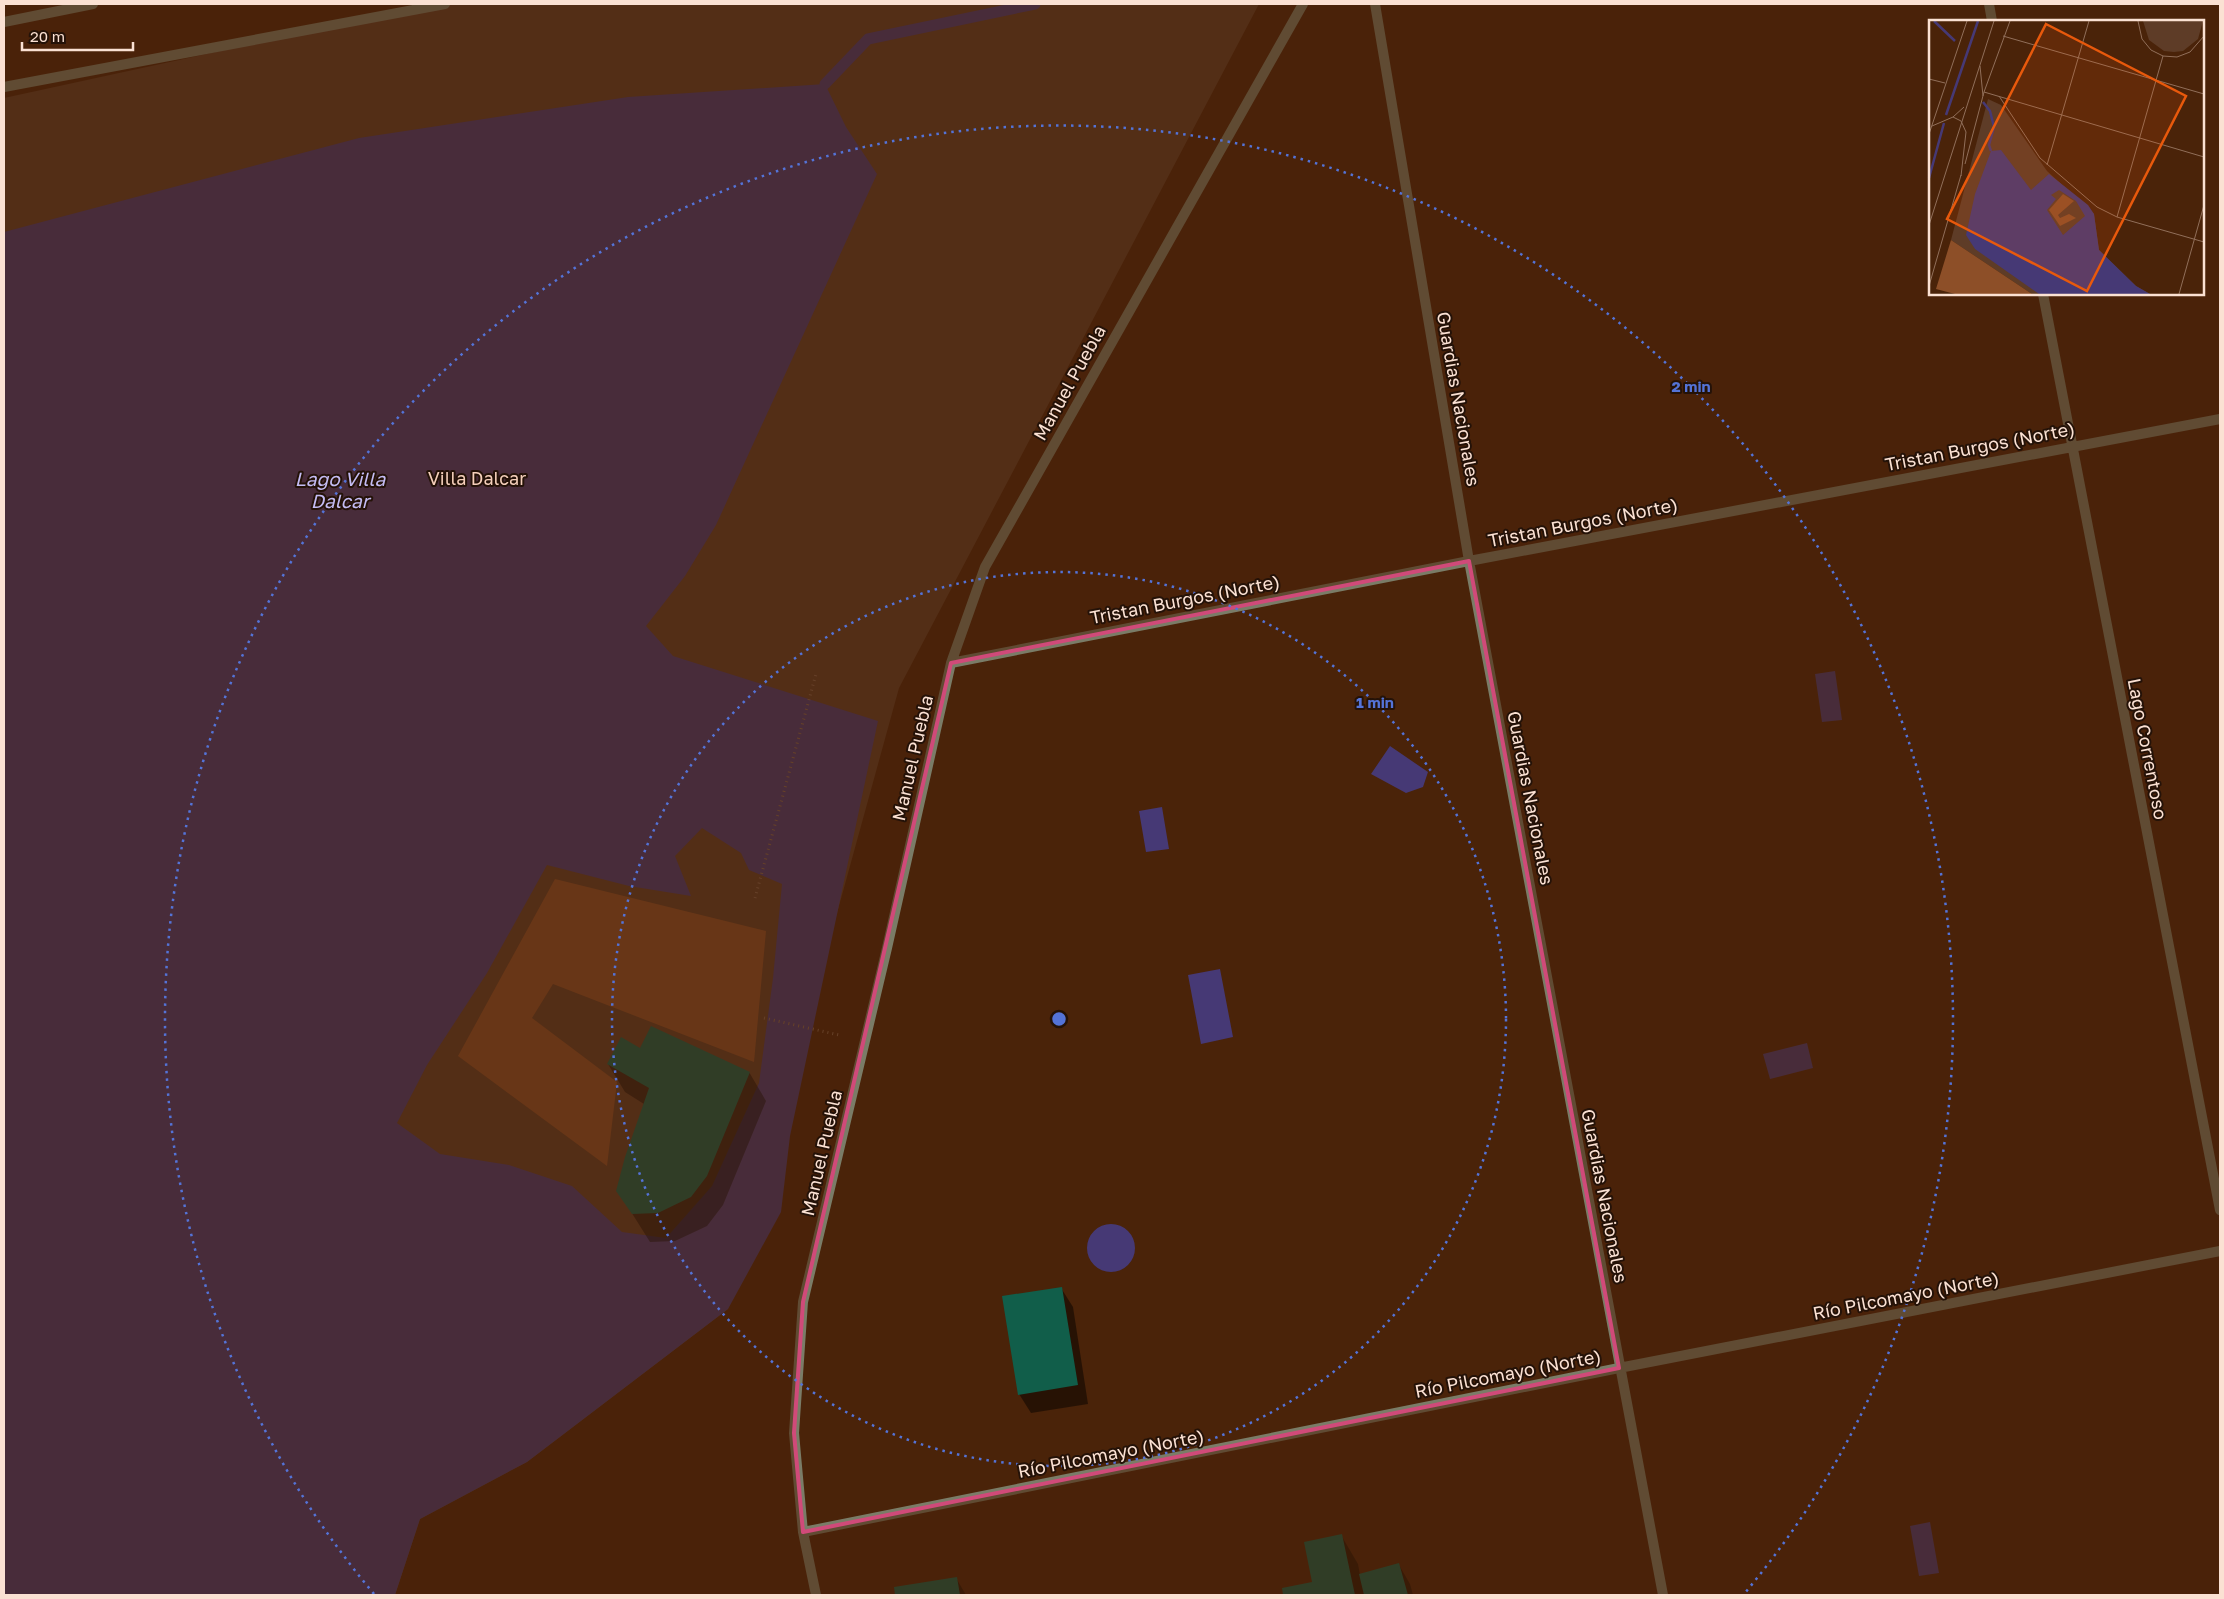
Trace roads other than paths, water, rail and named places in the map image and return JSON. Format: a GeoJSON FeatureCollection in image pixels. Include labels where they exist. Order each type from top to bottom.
{"type":"FeatureCollection","features":[{"type":"Feature","properties":{"kind":"street"},"geometry":{"type":"LineString","coordinates":[[4,22],[93,4]]}},
{"type":"Feature","properties":{"kind":"street"},"geometry":{"type":"LineString","coordinates":[[4,87],[445,4]]}},
{"type":"Feature","properties":{"kind":"street","name":"Manuel Puebla"},"geometry":{"type":"LineString","coordinates":[[816,1595],[803,1532],[794,1433],[803,1302],[952,663],[985,567],[1303,4]]}},
{"type":"Feature","properties":{"kind":"street","name":"Guardias Nacionales"},"geometry":{"type":"LineString","coordinates":[[1375,4],[1469,561],[1663,1595]]}},
{"type":"Feature","properties":{"kind":"street"},"geometry":{"type":"LineString","coordinates":[[1989,4],[1992,20]]}},
{"type":"Feature","properties":{"kind":"street","name":"Lago Correntoso"},"geometry":{"type":"LineString","coordinates":[[2043,295],[2220,1210]]}},
{"type":"Feature","properties":{"kind":"street","name":"Tristan Burgos (Norte)"},"geometry":{"type":"LineString","coordinates":[[952,663],[1469,561],[2220,419]]}},
{"type":"Feature","properties":{"kind":"street","name":"Río Pilcomayo (Norte)"},"geometry":{"type":"LineString","coordinates":[[803,1532],[1619,1368],[2220,1250]]}},
{"type":"Feature","properties":{"kind":"water","name":"Lago Villa Dalcar"},"geometry":{"type":"Polygon","coordinates":[[[825,84],[846,127],[877,174],[716,525],[685,576],[646,626],[673,656],[878,721],[790,1136],[781,1212],[728,1309],[527,1462],[420,1519],[395,1595],[4,1595],[4,232],[359,138],[628,97],[825,84]],[[702,828],[675,856],[691,896],[629,886],[547,865],[487,973],[427,1065],[397,1123],[440,1154],[509,1165],[572,1186],[622,1232],[666,1238],[712,1186],[759,1083],[773,978],[782,884],[749,870],[741,853],[702,828]]]}},
{"type":"Feature","properties":{"kind":"water"},"geometry":{"type":"Polygon","coordinates":[[[1835,671],[1842,720],[1822,722],[1815,674],[1835,671]]]}},
{"type":"Feature","properties":{"kind":"water"},"geometry":{"type":"Polygon","coordinates":[[[1390,746],[1428,772],[1423,787],[1406,793],[1371,774],[1390,746]]]}},
{"type":"Feature","properties":{"kind":"water"},"geometry":{"type":"Polygon","coordinates":[[[1162,807],[1169,849],[1146,852],[1139,811],[1162,807]]]}},
{"type":"Feature","properties":{"kind":"water"},"geometry":{"type":"Polygon","coordinates":[[[1220,969],[1233,1037],[1201,1044],[1188,975],[1220,969]]]}},
{"type":"Feature","properties":{"kind":"water"},"geometry":{"type":"Polygon","coordinates":[[[1807,1043],[1813,1068],[1770,1079],[1763,1054],[1807,1043]]]}},
{"type":"Feature","properties":{"kind":"water"},"geometry":{"type":"Polygon","coordinates":[[[1111,1224],[1120,1226],[1128,1231],[1133,1239],[1135,1248],[1133,1257],[1128,1265],[1120,1270],[1111,1272],[1102,1270],[1094,1265],[1089,1257],[1087,1248],[1089,1239],[1094,1231],[1102,1226],[1111,1224]]]}},
{"type":"Feature","properties":{"kind":"water"},"geometry":{"type":"Polygon","coordinates":[[[1930,1522],[1939,1573],[1919,1576],[1910,1526],[1930,1522]]]}},
{"type":"Feature","properties":{"kind":"waterway"},"geometry":{"type":"LineString","coordinates":[[825,84],[868,39],[1035,4]]}},
{"type":"Feature","properties":{"kind":"park label","name":"Villa Dalcar"},"geometry":{"type":"Point","coordinates":[477,479]}}]}
